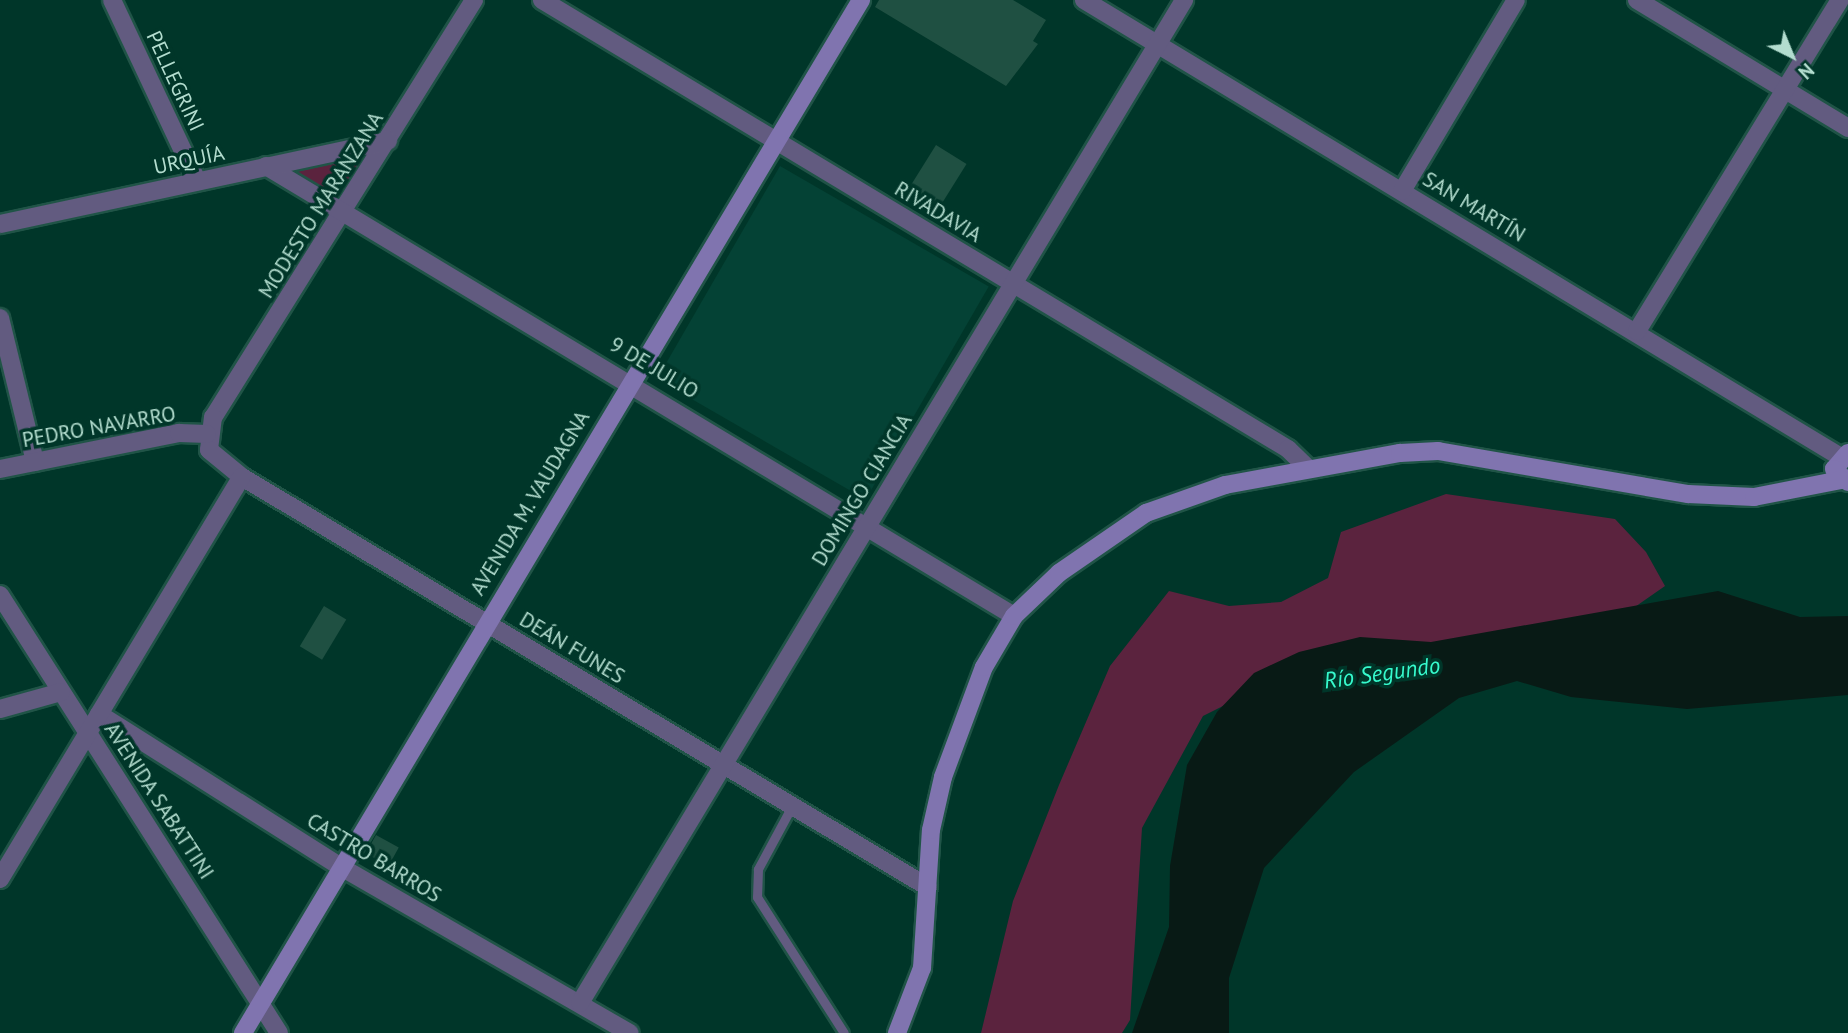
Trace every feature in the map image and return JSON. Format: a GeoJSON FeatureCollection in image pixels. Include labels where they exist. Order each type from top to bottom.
{"type":"FeatureCollection","features":[{"type":"Feature","properties":{"kind":"main road","name":"AVENIDA M. VAUDAGNA"},"geometry":{"type":"LineString","coordinates":[[243,1033],[484,622],[777,144],[862,0]]}},
{"type":"Feature","properties":{"kind":"main road"},"geometry":{"type":"LineString","coordinates":[[897,1033],[922,968],[928,887],[943,777],[984,667],[1014,616],[1059,573],[1146,513],[1225,485],[1308,468],[1438,452],[1688,494],[1754,497],[1842,468]]}},
{"type":"Feature","properties":{"kind":"street","name":"PELLEGRINI"},"geometry":{"type":"LineString","coordinates":[[112,0],[197,181]]}},
{"type":"Feature","properties":{"kind":"street","name":"MODESTO MARANZANA"},"geometry":{"type":"LineString","coordinates":[[207,434],[474,0]]}},
{"type":"Feature","properties":{"kind":"street","name":"RIVADAVIA"},"geometry":{"type":"LineString","coordinates":[[542,0],[777,144],[1013,282],[1288,449],[1308,468]]}},
{"type":"Feature","properties":{"kind":"street","name":"SAN MARTÍN"},"geometry":{"type":"LineString","coordinates":[[1084,0],[1637,331],[1842,468]]}},
{"type":"Feature","properties":{"kind":"street","name":"DOMINGO CIANCIA"},"geometry":{"type":"LineString","coordinates":[[580,1003],[1184,0]]}},
{"type":"Feature","properties":{"kind":"street"},"geometry":{"type":"LineString","coordinates":[[1402,191],[1516,0]]}},
{"type":"Feature","properties":{"kind":"street"},"geometry":{"type":"LineString","coordinates":[[1637,0],[1848,128]]}},
{"type":"Feature","properties":{"kind":"street"},"geometry":{"type":"LineString","coordinates":[[1637,331],[1840,0]]}},
{"type":"Feature","properties":{"kind":"street","name":"URQUÍA"},"geometry":{"type":"LineString","coordinates":[[0,224],[388,141]]}},
{"type":"Feature","properties":{"kind":"street","name":"9 DE JULIO"},"geometry":{"type":"LineString","coordinates":[[266,166],[632,381],[1014,616]]}},
{"type":"Feature","properties":{"kind":"street"},"geometry":{"type":"LineString","coordinates":[[0,318],[35,462]]}},
{"type":"Feature","properties":{"kind":"street","name":"PEDRO NAVARRO"},"geometry":{"type":"LineString","coordinates":[[0,469],[179,433],[207,434]]}},
{"type":"Feature","properties":{"kind":"street","name":"DEÁN FUNES"},"geometry":{"type":"LineString","coordinates":[[207,434],[218,461],[242,477],[928,887]]}},
{"type":"Feature","properties":{"kind":"street"},"geometry":{"type":"LineString","coordinates":[[0,879],[242,477]]}},
{"type":"Feature","properties":{"kind":"street","name":"AVENIDA SABATTINI"},"geometry":{"type":"LineString","coordinates":[[0,595],[279,1033]]}},
{"type":"Feature","properties":{"kind":"street"},"geometry":{"type":"LineString","coordinates":[[0,709],[61,692]]}},
{"type":"Feature","properties":{"kind":"street","name":"CASTRO BARROS"},"geometry":{"type":"LineString","coordinates":[[99,714],[341,867],[630,1033]]}},
{"type":"Feature","properties":{"kind":"lane"},"geometry":{"type":"LineString","coordinates":[[792,806],[758,869],[757,897],[844,1033]]}},
{"type":"Feature","properties":{"kind":"shaded area"},"geometry":{"type":"Polygon","coordinates":[[[369,155],[338,203],[283,167],[369,155]]]}},
{"type":"Feature","properties":{"kind":"shaded area"},"geometry":{"type":"Polygon","coordinates":[[[780,166],[989,286],[866,500],[657,379],[780,166]]]}},
{"type":"Feature","properties":{"kind":"shaded area"},"geometry":{"type":"Polygon","coordinates":[[[1446,494],[1615,519],[1646,552],[1665,586],[1609,625],[1293,671],[1203,716],[1142,828],[1130,1020],[1122,1033],[981,1033],[1013,901],[1059,785],[1110,666],[1169,591],[1229,606],[1281,602],[1328,578],[1341,532],[1446,494]]]}},
{"type":"Feature","properties":{"kind":"water","name":"Río Segundo"},"geometry":{"type":"Polygon","coordinates":[[[1718,591],[1800,617],[1848,616],[1848,695],[1687,709],[1571,697],[1517,681],[1459,698],[1354,772],[1264,868],[1229,978],[1229,1033],[1132,1033],[1169,927],[1170,866],[1187,765],[1217,712],[1254,673],[1299,652],[1360,637],[1431,642],[1718,591]]]}},
{"type":"Feature","properties":{"kind":"building"},"geometry":{"type":"Polygon","coordinates":[[[879,0],[1013,0],[1046,20],[1033,41],[1038,44],[1006,86],[875,7],[879,0]]]}},
{"type":"Feature","properties":{"kind":"building"},"geometry":{"type":"Polygon","coordinates":[[[936,145],[967,164],[940,207],[909,188],[936,145]]]}},
{"type":"Feature","properties":{"kind":"building"},"geometry":{"type":"Polygon","coordinates":[[[324,606],[346,619],[322,660],[300,646],[324,606]]]}},
{"type":"Feature","properties":{"kind":"building"},"geometry":{"type":"Polygon","coordinates":[[[376,835],[399,848],[389,866],[366,853],[376,835]]]}}]}
